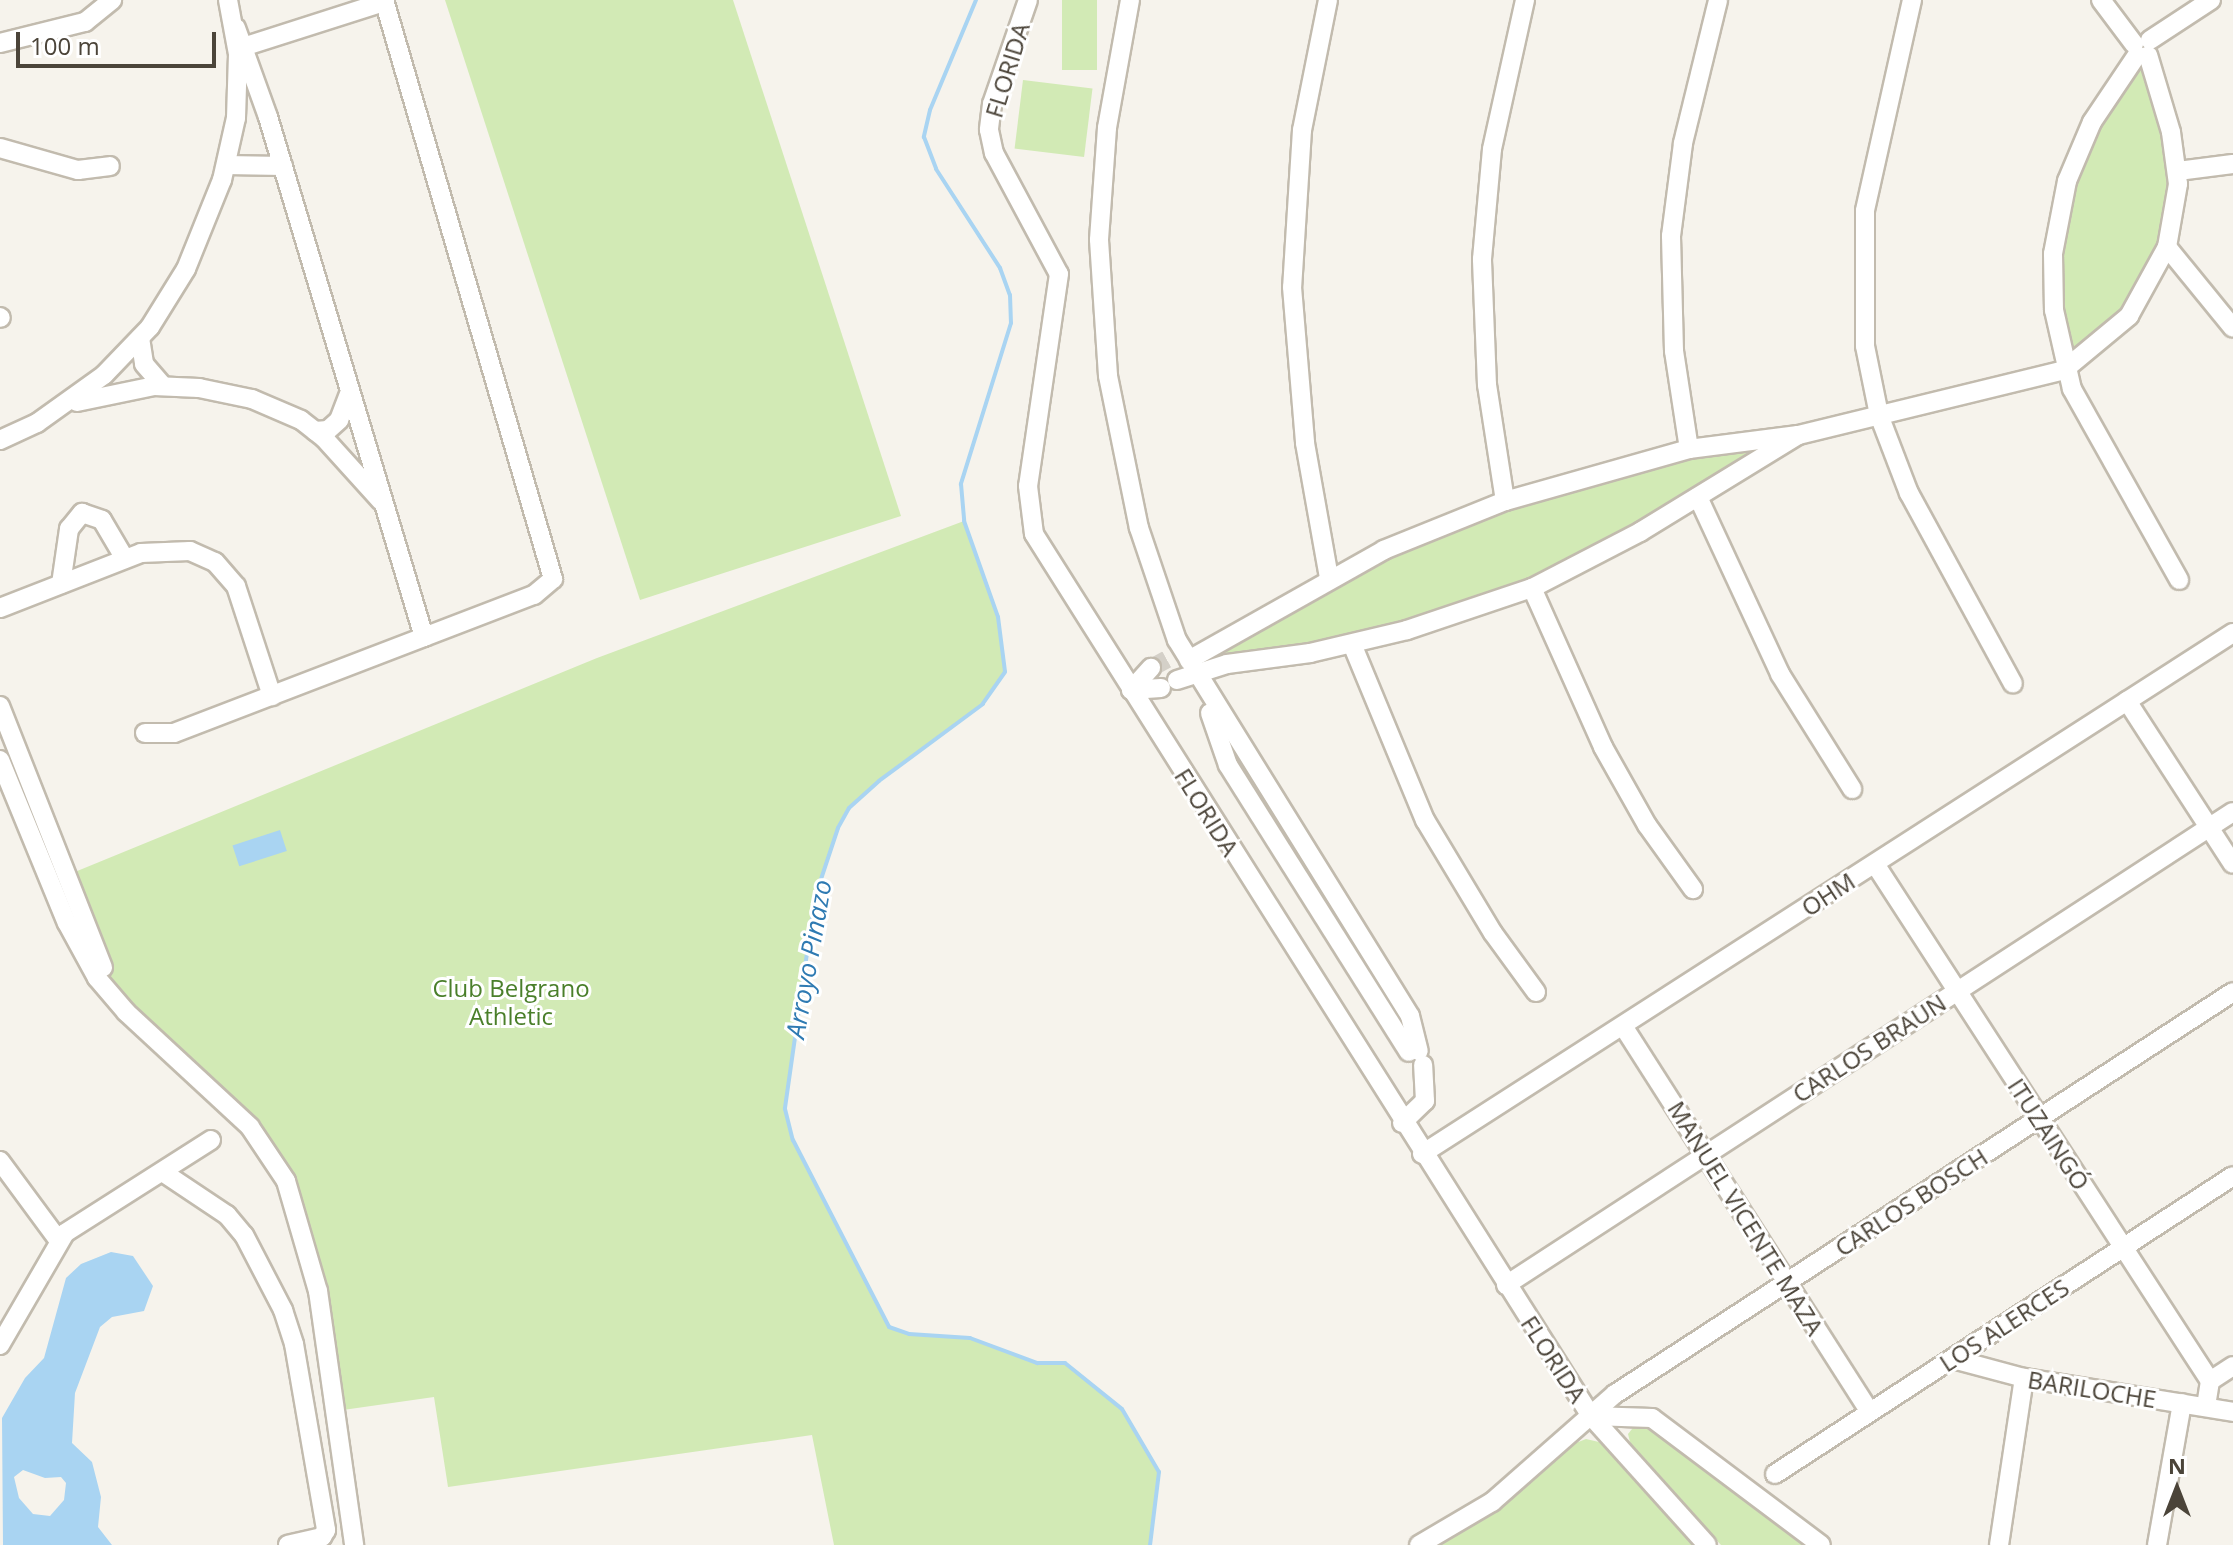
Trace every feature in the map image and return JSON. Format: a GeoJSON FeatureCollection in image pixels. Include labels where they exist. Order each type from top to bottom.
{"type":"FeatureCollection","features":[{"type":"Feature","properties":{"kind":"street"},"geometry":{"type":"LineString","coordinates":[[0,43],[85,22],[112,0]]}},
{"type":"Feature","properties":{"kind":"street"},"geometry":{"type":"LineString","coordinates":[[228,0],[242,50],[283,166],[424,637]]}},
{"type":"Feature","properties":{"kind":"street","name":"FLORIDA"},"geometry":{"type":"LineString","coordinates":[[1028,0],[992,104],[989,130],[994,153],[1059,274],[1027,513],[1047,557],[1408,1117],[1422,1154],[1591,1416],[1707,1545]]}},
{"type":"Feature","properties":{"kind":"street"},"geometry":{"type":"LineString","coordinates":[[1130,0],[1113,83],[1101,189],[1104,346],[1128,486],[1181,665],[1413,1049],[1425,1101],[1408,1117]]}},
{"type":"Feature","properties":{"kind":"street"},"geometry":{"type":"LineString","coordinates":[[1328,0],[1302,130],[1292,287],[1305,443],[1329,578]]}},
{"type":"Feature","properties":{"kind":"street"},"geometry":{"type":"LineString","coordinates":[[1505,501],[1483,346],[1482,259],[1492,149],[1525,0]]}},
{"type":"Feature","properties":{"kind":"street"},"geometry":{"type":"LineString","coordinates":[[1689,449],[1674,351],[1671,236],[1683,143],[1718,0]]}},
{"type":"Feature","properties":{"kind":"street"},"geometry":{"type":"LineString","coordinates":[[1912,0],[1865,211],[1862,310],[1879,415],[1927,531],[2013,684]]}},
{"type":"Feature","properties":{"kind":"street"},"geometry":{"type":"LineString","coordinates":[[1131,690],[1181,665],[1329,578],[1505,501],[1689,449],[1798,435],[2064,370],[2129,316],[2167,247],[2178,171],[2142,49],[2101,0]]}},
{"type":"Feature","properties":{"kind":"street"},"geometry":{"type":"LineString","coordinates":[[2179,580],[2120,483],[2064,370],[2052,284],[2063,196],[2092,122],[2142,49],[2211,0]]}},
{"type":"Feature","properties":{"kind":"street"},"geometry":{"type":"LineString","coordinates":[[145,733],[174,733],[545,590],[553,573],[384,1],[242,50]]}},
{"type":"Feature","properties":{"kind":"street"},"geometry":{"type":"LineString","coordinates":[[56,411],[104,375],[140,338],[193,255],[226,165],[236,118],[242,50]]}},
{"type":"Feature","properties":{"kind":"street"},"geometry":{"type":"LineString","coordinates":[[0,148],[78,170],[110,166]]}},
{"type":"Feature","properties":{"kind":"street"},"geometry":{"type":"LineString","coordinates":[[2178,171],[2233,164]]}},
{"type":"Feature","properties":{"kind":"street"},"geometry":{"type":"LineString","coordinates":[[226,165],[283,166]]}},
{"type":"Feature","properties":{"kind":"street"},"geometry":{"type":"LineString","coordinates":[[2167,247],[2233,328]]}},
{"type":"Feature","properties":{"kind":"street"},"geometry":{"type":"LineString","coordinates":[[140,338],[144,364],[163,386]]}},
{"type":"Feature","properties":{"kind":"street"},"geometry":{"type":"LineString","coordinates":[[0,440],[56,411],[111,391],[163,386],[252,399],[315,431],[388,510]]}},
{"type":"Feature","properties":{"kind":"street"},"geometry":{"type":"LineString","coordinates":[[315,431],[328,430],[339,420],[350,391]]}},
{"type":"Feature","properties":{"kind":"street"},"geometry":{"type":"LineString","coordinates":[[1181,665],[1352,644],[1532,588],[1698,497],[1798,435]]}},
{"type":"Feature","properties":{"kind":"street"},"geometry":{"type":"LineString","coordinates":[[1698,497],[1773,660],[1852,789]]}},
{"type":"Feature","properties":{"kind":"street"},"geometry":{"type":"LineString","coordinates":[[61,584],[69,529],[82,513],[97,514],[125,559]]}},
{"type":"Feature","properties":{"kind":"street"},"geometry":{"type":"LineString","coordinates":[[0,608],[125,559],[175,548],[203,556],[227,572],[250,616],[272,696]]}},
{"type":"Feature","properties":{"kind":"street"},"geometry":{"type":"LineString","coordinates":[[1532,588],[1603,747],[1647,825],[1693,889]]}},
{"type":"Feature","properties":{"kind":"street","name":"OHM"},"geometry":{"type":"LineString","coordinates":[[1422,1154],[2233,633]]}},
{"type":"Feature","properties":{"kind":"street"},"geometry":{"type":"LineString","coordinates":[[1352,644],[1436,840],[1536,992]]}},
{"type":"Feature","properties":{"kind":"street"},"geometry":{"type":"LineString","coordinates":[[1131,690],[1169,684],[1181,665]]}},
{"type":"Feature","properties":{"kind":"street"},"geometry":{"type":"LineString","coordinates":[[2127,701],[2233,864]]}},
{"type":"Feature","properties":{"kind":"street"},"geometry":{"type":"LineString","coordinates":[[0,706],[14,795]]}},
{"type":"Feature","properties":{"kind":"street"},"geometry":{"type":"LineString","coordinates":[[0,760],[14,795],[126,1012],[228,1103],[269,1151],[286,1181],[318,1291],[354,1545]]}},
{"type":"Feature","properties":{"kind":"street","name":"CARLOS BRAUN"},"geometry":{"type":"LineString","coordinates":[[1506,1285],[2233,812]]}},
{"type":"Feature","properties":{"kind":"street","name":"ITUZAINGÓ"},"geometry":{"type":"LineString","coordinates":[[1875,864],[2210,1381]]}},
{"type":"Feature","properties":{"kind":"street","name":"CARLOS BOSCH"},"geometry":{"type":"LineString","coordinates":[[1419,1545],[1492,1502],[1615,1394],[2233,992]]}},
{"type":"Feature","properties":{"kind":"street","name":"MANUEL VICENTE MAZA"},"geometry":{"type":"LineString","coordinates":[[1623,1026],[1869,1411]]}},
{"type":"Feature","properties":{"kind":"street"},"geometry":{"type":"LineString","coordinates":[[0,1345],[59,1241],[77,1223],[164,1173],[211,1140]]}},
{"type":"Feature","properties":{"kind":"street"},"geometry":{"type":"LineString","coordinates":[[0,1161],[59,1241]]}},
{"type":"Feature","properties":{"kind":"street"},"geometry":{"type":"LineString","coordinates":[[164,1173],[235,1225],[261,1260],[283,1310],[294,1344],[326,1530],[322,1537],[288,1545]]}},
{"type":"Feature","properties":{"kind":"street","name":"LOS ALERCES"},"geometry":{"type":"LineString","coordinates":[[1775,1474],[2233,1176]]}},
{"type":"Feature","properties":{"kind":"street","name":"BARILOCHE"},"geometry":{"type":"LineString","coordinates":[[1953,1359],[2024,1378],[2233,1412]]}},
{"type":"Feature","properties":{"kind":"street"},"geometry":{"type":"LineString","coordinates":[[2206,1407],[2210,1381],[2233,1366]]}},
{"type":"Feature","properties":{"kind":"street"},"geometry":{"type":"LineString","coordinates":[[1999,1545],[2024,1378]]}},
{"type":"Feature","properties":{"kind":"street"},"geometry":{"type":"LineString","coordinates":[[2157,1545],[2182,1403]]}},
{"type":"Feature","properties":{"kind":"street"},"geometry":{"type":"LineString","coordinates":[[1591,1416],[1652,1418],[1821,1545]]}},
{"type":"Feature","properties":{"kind":"green space"},"geometry":{"type":"Polygon","coordinates":[[[445,0],[733,0],[901,516],[640,600],[445,0]]]}},
{"type":"Feature","properties":{"kind":"green space"},"geometry":{"type":"Polygon","coordinates":[[[1062,0],[1097,0],[1097,70],[1062,70],[1062,0]]]}},
{"type":"Feature","properties":{"kind":"green space"},"geometry":{"type":"Polygon","coordinates":[[[2143,58],[2173,170],[2167,225],[2133,301],[2073,357],[2058,320],[2057,280],[2067,202],[2110,104],[2143,58]]]}},
{"type":"Feature","properties":{"kind":"green space"},"geometry":{"type":"Polygon","coordinates":[[[1023,80],[1092,89],[1084,157],[1015,148],[1023,80]]]}},
{"type":"Feature","properties":{"kind":"green space"},"geometry":{"type":"Polygon","coordinates":[[[1767,446],[1713,483],[1526,586],[1465,608],[1315,647],[1216,655],[1407,547],[1484,518],[1638,471],[1724,450],[1767,446]]]}},
{"type":"Feature","properties":{"kind":"green space","name":"Club Belgrano Athletic"},"geometry":{"type":"Polygon","coordinates":[[[964,521],[998,617],[1005,672],[983,704],[879,781],[849,808],[838,828],[815,897],[785,1109],[793,1140],[889,1327],[909,1334],[970,1338],[1037,1363],[1065,1363],[1122,1409],[1159,1472],[1149,1545],[834,1545],[812,1435],[448,1487],[434,1397],[336,1411],[277,1161],[126,1012],[65,876],[597,658],[964,521]]]}},
{"type":"Feature","properties":{"kind":"green space"},"geometry":{"type":"Polygon","coordinates":[[[1231,749],[1410,1023],[1404,1030],[1239,773],[1231,749]]]}},
{"type":"Feature","properties":{"kind":"green space"},"geometry":{"type":"Polygon","coordinates":[[[1636,1424],[1654,1427],[1810,1545],[1721,1545],[1632,1450],[1628,1434],[1636,1424]]]}},
{"type":"Feature","properties":{"kind":"green space"},"geometry":{"type":"Polygon","coordinates":[[[1586,1439],[1599,1442],[1696,1545],[1436,1545],[1531,1482],[1568,1446],[1586,1439]]]}},
{"type":"Feature","properties":{"kind":"water"},"geometry":{"type":"Polygon","coordinates":[[[280,830],[287,851],[239,866],[232,845],[280,830]]]}},
{"type":"Feature","properties":{"kind":"water"},"geometry":{"type":"Polygon","coordinates":[[[111,1252],[133,1256],[153,1286],[144,1311],[112,1317],[100,1327],[75,1393],[72,1443],[92,1462],[101,1497],[98,1527],[112,1545],[3,1545],[2,1418],[25,1378],[44,1358],[66,1278],[81,1264],[111,1252]],[[23,1470],[14,1477],[19,1498],[33,1514],[50,1516],[64,1500],[66,1483],[61,1477],[45,1478],[23,1470]]]}},
{"type":"Feature","properties":{"kind":"waterway","name":"Arroyo Pinazo"},"geometry":{"type":"LineString","coordinates":[[976,0],[930,110],[924,137],[936,169],[1000,268],[1010,295],[1011,323],[961,484],[964,521],[998,617],[1005,672],[983,704],[879,781],[849,808],[838,828],[815,897],[785,1109],[793,1140],[889,1327],[909,1334],[970,1338],[1037,1363],[1065,1363],[1122,1409],[1159,1472],[1150,1545]]}},
{"type":"Feature","properties":{"kind":"tunnel"},"geometry":{"type":"LineString","coordinates":[[1151,668],[1167,659]]}}]}
